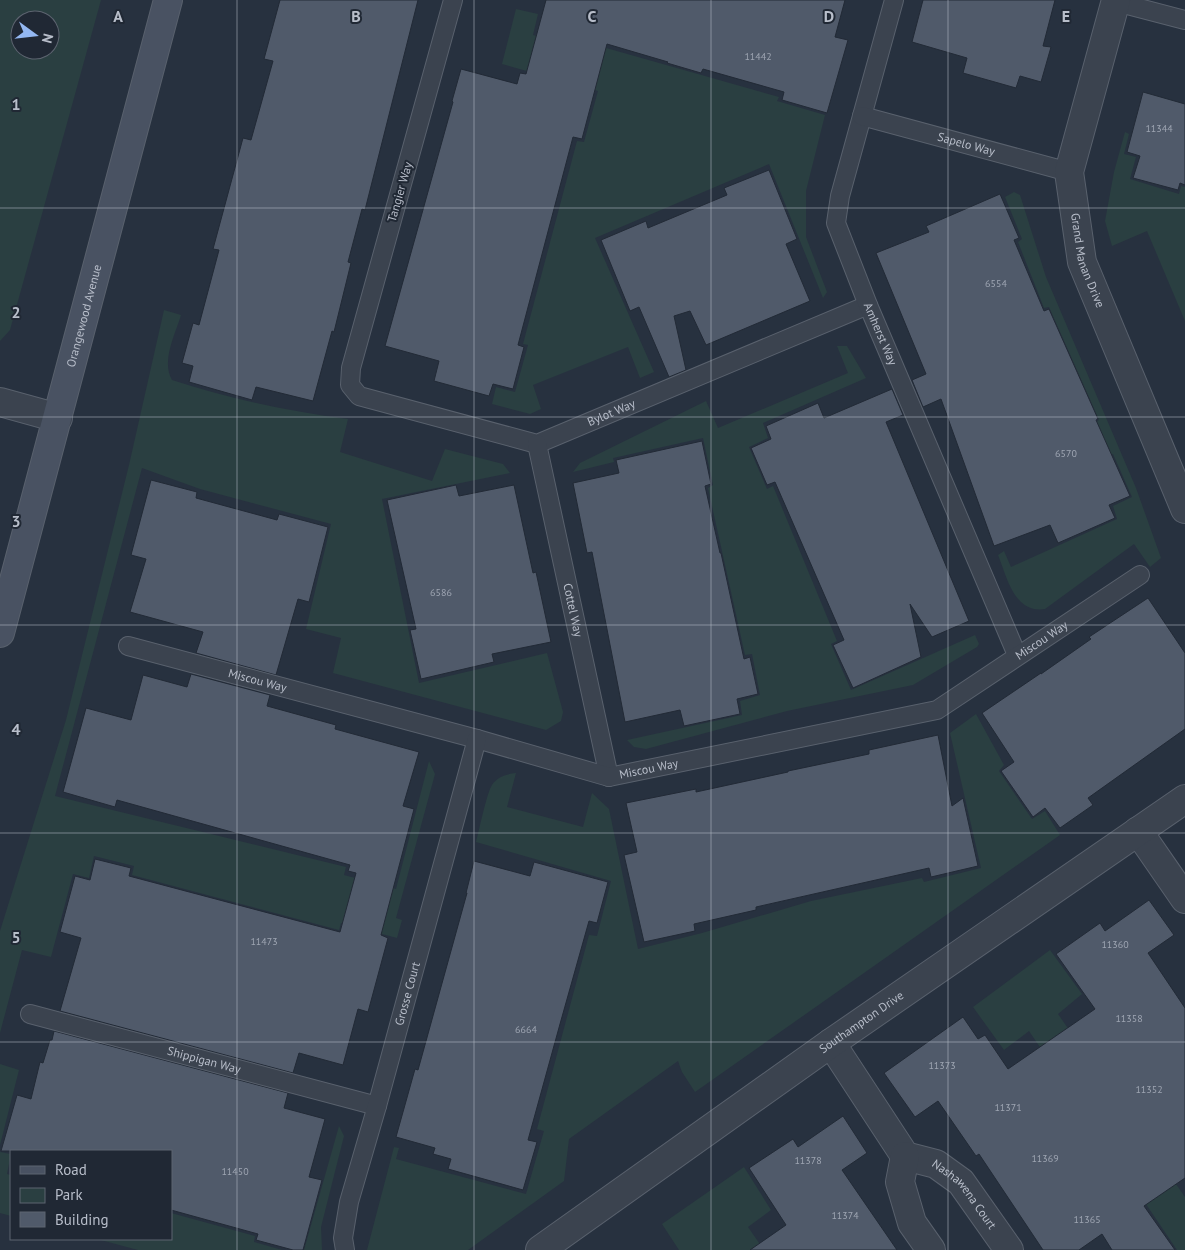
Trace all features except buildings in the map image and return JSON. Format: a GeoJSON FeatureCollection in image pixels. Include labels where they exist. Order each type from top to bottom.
{"type":"FeatureCollection","features":[{"type":"Feature","properties":{"kind":"street","name":"Orangewood Avenue"},"geometry":{"type":"LineString","coordinates":[[0,633],[168,0]]}},
{"type":"Feature","properties":{"kind":"street","name":"Grand Manan Drive"},"geometry":{"type":"LineString","coordinates":[[1116,1],[1069,172],[1082,262],[1185,509]]}},
{"type":"Feature","properties":{"kind":"street"},"geometry":{"type":"LineString","coordinates":[[0,402],[58,418]]}},
{"type":"Feature","properties":{"kind":"street","name":"Southampton Drive"},"geometry":{"type":"LineString","coordinates":[[540,1250],[831,1044],[1185,798]]}},
{"type":"Feature","properties":{"kind":"street"},"geometry":{"type":"LineString","coordinates":[[1138,831],[1185,899]]}},
{"type":"Feature","properties":{"kind":"street"},"geometry":{"type":"LineString","coordinates":[[831,1044],[905,1156],[900,1182],[912,1223],[931,1250]]}},
{"type":"Feature","properties":{"kind":"street","name":"Nashawena Court"},"geometry":{"type":"LineString","coordinates":[[905,1156],[936,1164],[961,1182],[1010,1250]]}},
{"type":"Feature","properties":{"kind":"lane","name":"Tangier Way"},"geometry":{"type":"LineString","coordinates":[[453,0],[351,368],[350,385],[359,396],[537,444]]}},
{"type":"Feature","properties":{"kind":"lane","name":"Amherst Way"},"geometry":{"type":"LineString","coordinates":[[894,0],[840,196],[836,222],[868,304],[1017,655]]}},
{"type":"Feature","properties":{"kind":"lane"},"geometry":{"type":"LineString","coordinates":[[1116,1],[1185,20]]}},
{"type":"Feature","properties":{"kind":"lane","name":"Sapelo Way"},"geometry":{"type":"LineString","coordinates":[[862,116],[1069,172]]}},
{"type":"Feature","properties":{"kind":"lane","name":"Bylot Way"},"geometry":{"type":"LineString","coordinates":[[537,444],[868,304]]}},
{"type":"Feature","properties":{"kind":"lane","name":"Cottel Way"},"geometry":{"type":"LineString","coordinates":[[537,444],[609,777]]}},
{"type":"Feature","properties":{"kind":"lane","name":"Miscou Way"},"geometry":{"type":"LineString","coordinates":[[128,646],[478,739],[609,777],[937,710],[1140,575]]}},
{"type":"Feature","properties":{"kind":"lane","name":"Grosse Court"},"geometry":{"type":"LineString","coordinates":[[345,1250],[342,1238],[349,1202],[478,739]]}},
{"type":"Feature","properties":{"kind":"lane","name":"Shippigan Way"},"geometry":{"type":"LineString","coordinates":[[30,1014],[377,1106]]}},
{"type":"Feature","properties":{"kind":"green space"},"geometry":{"type":"Polygon","coordinates":[[[0,0],[101,0],[10,330],[0,341],[0,0]]]}},
{"type":"Feature","properties":{"kind":"green space"},"geometry":{"type":"Polygon","coordinates":[[[516,9],[538,14],[533,35],[576,47],[578,40],[779,97],[777,101],[825,115],[806,191],[806,237],[827,292],[823,298],[769,164],[595,238],[654,372],[640,378],[628,347],[533,385],[541,409],[530,414],[492,404],[496,387],[515,392],[528,345],[523,344],[577,141],[584,142],[598,91],[502,64],[516,9]]]}},
{"type":"Feature","properties":{"kind":"green space"},"geometry":{"type":"Polygon","coordinates":[[[1125,132],[1129,134],[1124,154],[1136,157],[1130,179],[1179,194],[1181,186],[1185,187],[1185,321],[1147,231],[1112,246],[1105,221],[1114,172],[1125,132]]]}},
{"type":"Feature","properties":{"kind":"green space"},"geometry":{"type":"Polygon","coordinates":[[[1014,192],[1020,195],[1046,277],[1136,488],[1161,558],[1150,567],[1134,544],[1045,609],[1034,609],[1026,606],[1019,600],[1013,592],[998,555],[1004,551],[1011,567],[1117,519],[1113,506],[1132,497],[1113,454],[1107,456],[1093,424],[1099,420],[1049,307],[1044,308],[1018,242],[1022,239],[1005,197],[1014,192]]]}},
{"type":"Feature","properties":{"kind":"green space"},"geometry":{"type":"Polygon","coordinates":[[[164,310],[181,315],[168,356],[169,373],[172,380],[259,404],[348,419],[340,452],[432,481],[445,449],[503,464],[510,473],[382,499],[419,683],[547,653],[563,712],[561,721],[546,730],[333,673],[341,638],[306,629],[331,524],[200,489],[142,468],[55,796],[346,867],[344,875],[396,889],[429,761],[435,774],[396,918],[402,920],[397,938],[341,923],[339,930],[132,875],[134,866],[94,856],[89,878],[73,874],[51,957],[22,950],[0,1033],[0,931],[66,720],[129,465],[164,310]]]}},
{"type":"Feature","properties":{"kind":"green space"},"geometry":{"type":"Polygon","coordinates":[[[837,346],[847,346],[866,378],[763,423],[768,438],[749,447],[767,489],[773,486],[837,641],[831,644],[851,690],[975,635],[979,644],[913,685],[787,711],[646,749],[634,747],[627,740],[742,715],[740,701],[760,695],[752,654],[745,655],[708,488],[713,485],[703,438],[613,458],[614,462],[573,472],[580,463],[706,401],[718,428],[848,373],[837,346]]]}},
{"type":"Feature","properties":{"kind":"green space"},"geometry":{"type":"Polygon","coordinates":[[[976,714],[1004,765],[999,771],[1032,819],[1045,811],[1060,835],[695,1092],[682,1072],[678,1061],[569,1139],[564,1181],[468,1250],[367,1250],[394,1147],[399,1148],[396,1159],[526,1194],[544,1131],[537,1129],[589,935],[597,936],[611,881],[476,842],[488,795],[496,780],[505,775],[516,773],[507,807],[583,827],[592,793],[609,809],[638,949],[702,933],[811,901],[922,878],[924,882],[981,868],[950,733],[976,714]]]}},
{"type":"Feature","properties":{"kind":"green space"},"geometry":{"type":"Polygon","coordinates":[[[1050,950],[1082,994],[1058,1014],[1185,1197],[1185,1250],[1177,1250],[1029,1031],[1004,1050],[973,1007],[1050,950]]]}},
{"type":"Feature","properties":{"kind":"green space"},"geometry":{"type":"Polygon","coordinates":[[[0,1064],[19,1070],[0,1145],[0,1064]]]}},
{"type":"Feature","properties":{"kind":"green space"},"geometry":{"type":"Polygon","coordinates":[[[339,1126],[344,1136],[321,1227],[322,1250],[304,1250],[339,1126]]]}},
{"type":"Feature","properties":{"kind":"green space"},"geometry":{"type":"Polygon","coordinates":[[[0,1152],[10,1154],[7,1174],[10,1175],[10,1216],[0,1213],[0,1152]]]}},
{"type":"Feature","properties":{"kind":"green space"},"geometry":{"type":"Polygon","coordinates":[[[744,1167],[771,1210],[748,1227],[764,1250],[679,1250],[662,1224],[744,1167]]]}},
{"type":"Feature","properties":{"kind":"green space"},"geometry":{"type":"Polygon","coordinates":[[[172,1213],[255,1236],[254,1242],[282,1250],[138,1250],[101,1240],[172,1240],[172,1213]]]}}]}
